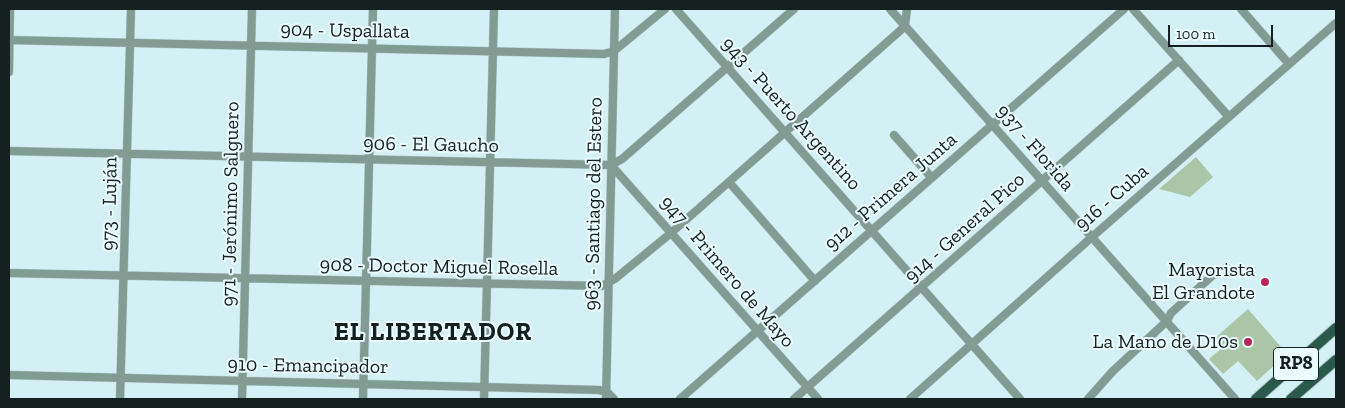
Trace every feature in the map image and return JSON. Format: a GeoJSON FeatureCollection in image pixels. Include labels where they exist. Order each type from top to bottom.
{"type":"FeatureCollection","features":[{"type":"Feature","properties":{"kind":"main road","name":"RP8"},"geometry":{"type":"LineString","coordinates":[[1256,399],[1336,328]]}},
{"type":"Feature","properties":{"kind":"main road","name":"RP8"},"geometry":{"type":"LineString","coordinates":[[1291,399],[1336,360]]}},
{"type":"Feature","properties":{"kind":"street"},"geometry":{"type":"LineString","coordinates":[[9,72],[10,9]]}},
{"type":"Feature","properties":{"kind":"street","name":"973 - Luján"},"geometry":{"type":"LineString","coordinates":[[120,399],[131,9]]}},
{"type":"Feature","properties":{"kind":"street","name":"971 - Jerónimo Salguero"},"geometry":{"type":"LineString","coordinates":[[242,399],[252,9]]}},
{"type":"Feature","properties":{"kind":"street"},"geometry":{"type":"LineString","coordinates":[[363,399],[373,9]]}},
{"type":"Feature","properties":{"kind":"street"},"geometry":{"type":"LineString","coordinates":[[484,399],[494,9]]}},
{"type":"Feature","properties":{"kind":"street","name":"963 - Santiago del Estero"},"geometry":{"type":"LineString","coordinates":[[606,396],[615,9]]}},
{"type":"Feature","properties":{"kind":"street"},"geometry":{"type":"LineString","coordinates":[[614,51],[665,9]]}},
{"type":"Feature","properties":{"kind":"street","name":"943 - Puerto Argentino"},"geometry":{"type":"LineString","coordinates":[[676,9],[1020,399]]}},
{"type":"Feature","properties":{"kind":"street"},"geometry":{"type":"LineString","coordinates":[[611,165],[622,159],[794,9]]}},
{"type":"Feature","properties":{"kind":"street","name":"937 - Florida"},"geometry":{"type":"LineString","coordinates":[[890,9],[1235,399]]}},
{"type":"Feature","properties":{"kind":"street"},"geometry":{"type":"LineString","coordinates":[[608,284],[729,182],[905,26],[908,9]]}},
{"type":"Feature","properties":{"kind":"street","name":"912 - Primera Junta"},"geometry":{"type":"LineString","coordinates":[[680,399],[1124,9]]}},
{"type":"Feature","properties":{"kind":"street"},"geometry":{"type":"LineString","coordinates":[[1133,9],[1229,117]]}},
{"type":"Feature","properties":{"kind":"street"},"geometry":{"type":"LineString","coordinates":[[1241,9],[1289,64]]}},
{"type":"Feature","properties":{"kind":"street","name":"916 - Cuba"},"geometry":{"type":"LineString","coordinates":[[914,398],[1092,237],[1336,23]]}},
{"type":"Feature","properties":{"kind":"street","name":"904 - Uspallata"},"geometry":{"type":"LineString","coordinates":[[9,40],[604,54],[614,51]]}},
{"type":"Feature","properties":{"kind":"street","name":"914 - General Pico"},"geometry":{"type":"LineString","coordinates":[[794,399],[1179,60]]}},
{"type":"Feature","properties":{"kind":"street"},"geometry":{"type":"LineString","coordinates":[[894,135],[932,178]]}},
{"type":"Feature","properties":{"kind":"street","name":"906 - El Gaucho"},"geometry":{"type":"LineString","coordinates":[[9,151],[611,165]]}},
{"type":"Feature","properties":{"kind":"street","name":"947 - Primero de Mayo"},"geometry":{"type":"LineString","coordinates":[[611,165],[818,399]]}},
{"type":"Feature","properties":{"kind":"street"},"geometry":{"type":"LineString","coordinates":[[729,182],[815,281]]}},
{"type":"Feature","properties":{"kind":"street","name":"908 - Doctor Miguel Rosella"},"geometry":{"type":"LineString","coordinates":[[9,273],[125,274],[367,282],[602,286],[608,284]]}},
{"type":"Feature","properties":{"kind":"street"},"geometry":{"type":"LineString","coordinates":[[1088,399],[1113,371],[1167,321],[1171,312],[1213,275]]}},
{"type":"Feature","properties":{"kind":"street","name":"910 - Emancipador"},"geometry":{"type":"LineString","coordinates":[[9,375],[599,390],[606,396]]}},
{"type":"Feature","properties":{"kind":"street"},"geometry":{"type":"LineString","coordinates":[[606,396],[614,399]]}},
{"type":"Feature","properties":{"kind":"green space"},"geometry":{"type":"Polygon","coordinates":[[[1196,157],[1213,177],[1190,197],[1159,189],[1196,157]]]}},
{"type":"Feature","properties":{"kind":"green space","name":"La Mano de D10s"},"geometry":{"type":"Polygon","coordinates":[[[1248,309],[1287,354],[1257,381],[1238,361],[1223,374],[1209,359],[1223,347],[1215,338],[1248,309]]]}},
{"type":"Feature","properties":{"kind":"place","name":"Mayorista El Grandote"},"geometry":{"type":"Point","coordinates":[1265,282]}},
{"type":"Feature","properties":{"kind":"place","name":"La Mano de D10s"},"geometry":{"type":"Point","coordinates":[1248,342]}},
{"type":"Feature","properties":{"kind":"district","name":"EL LIBERTADOR"},"geometry":{"type":"Point","coordinates":[433,333]}}]}
